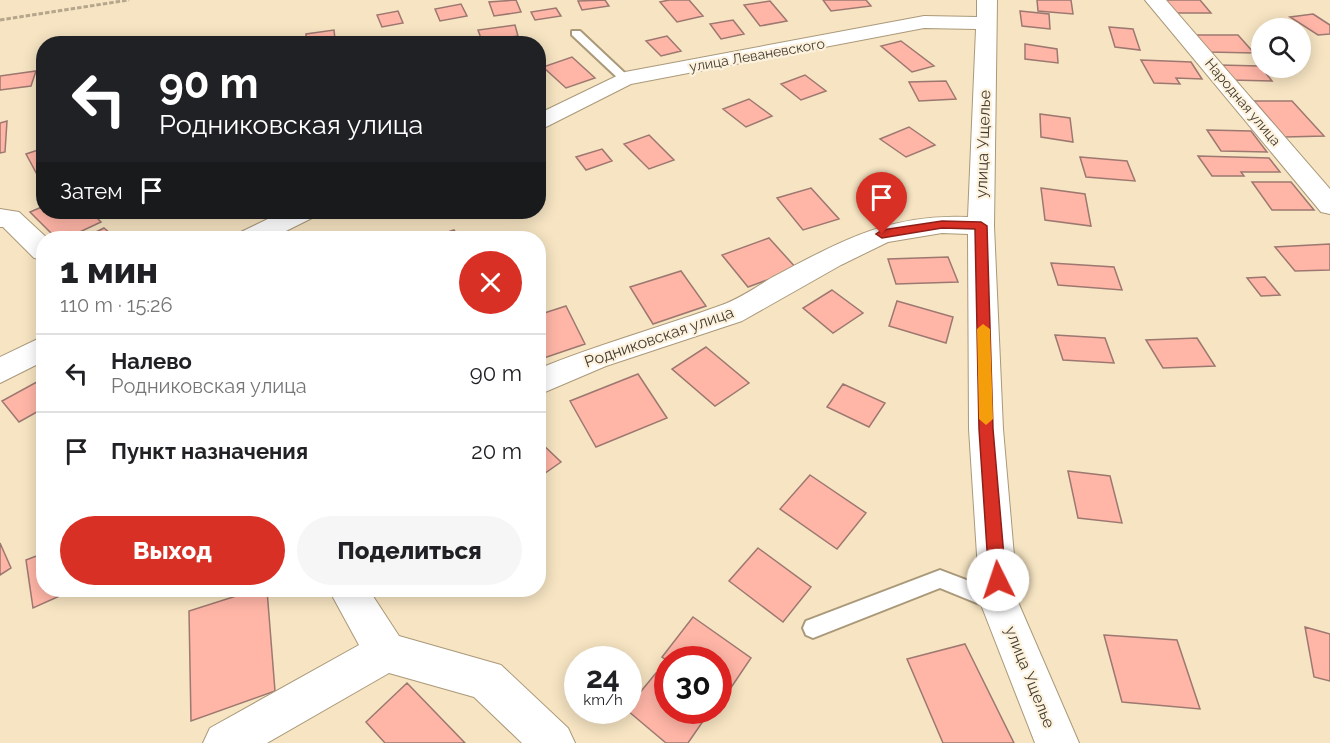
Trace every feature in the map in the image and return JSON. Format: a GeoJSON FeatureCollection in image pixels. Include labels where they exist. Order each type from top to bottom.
{"type":"FeatureCollection","features":[{"type":"Feature","properties":{"kind":"street","name":"Народная улица"},"geometry":{"type":"LineString","coordinates":[[1155,0],[1330,206]]}},
{"type":"Feature","properties":{"kind":"street","name":"улица Леваневского"},"geometry":{"type":"LineString","coordinates":[[546,120],[625,79],[987,11]]}},
{"type":"Feature","properties":{"kind":"street","name":"улица Ущелье"},"geometry":{"type":"LineString","coordinates":[[987,11],[981,226],[986,429],[999,602],[1057,743]]}},
{"type":"Feature","properties":{"kind":"street"},"geometry":{"type":"LineString","coordinates":[[1304,175],[1330,175]]}},
{"type":"Feature","properties":{"kind":"street"},"geometry":{"type":"LineString","coordinates":[[5,218],[36,244]]}},
{"type":"Feature","properties":{"kind":"street"},"geometry":{"type":"LineString","coordinates":[[265,231],[289,219]]}},
{"type":"Feature","properties":{"kind":"street","name":"Родниковская улица"},"geometry":{"type":"LineString","coordinates":[[546,379],[595,358],[732,313],[831,258],[882,234],[942,224],[981,226]]}},
{"type":"Feature","properties":{"kind":"street"},"geometry":{"type":"LineString","coordinates":[[0,371],[36,351]]}},
{"type":"Feature","properties":{"kind":"street"},"geometry":{"type":"LineString","coordinates":[[352,597],[386,652],[486,680],[553,743]]}},
{"type":"Feature","properties":{"kind":"street"},"geometry":{"type":"LineString","coordinates":[[225,743],[386,652]]}},
{"type":"Feature","properties":{"kind":"lane"},"geometry":{"type":"LineString","coordinates":[[576,33],[625,79]]}},
{"type":"Feature","properties":{"kind":"lane"},"geometry":{"type":"LineString","coordinates":[[813,628],[940,579],[999,602]]}},
{"type":"Feature","properties":{"kind":"path"},"geometry":{"type":"LineString","coordinates":[[0,20],[129,0]]}},
{"type":"Feature","properties":{"kind":"building"},"geometry":{"type":"Polygon","coordinates":[[[516,0],[521,12],[494,16],[489,2],[516,0]]]}},
{"type":"Feature","properties":{"kind":"building"},"geometry":{"type":"Polygon","coordinates":[[[605,0],[609,6],[582,10],[578,1],[605,0]]]}},
{"type":"Feature","properties":{"kind":"building"},"geometry":{"type":"Polygon","coordinates":[[[689,0],[703,16],[677,22],[660,2],[689,0]]]}},
{"type":"Feature","properties":{"kind":"building"},"geometry":{"type":"Polygon","coordinates":[[[823,0],[866,0],[871,6],[831,11],[823,0]]]}},
{"type":"Feature","properties":{"kind":"building"},"geometry":{"type":"Polygon","coordinates":[[[1037,0],[1071,0],[1073,14],[1038,11],[1037,0]]]}},
{"type":"Feature","properties":{"kind":"building"},"geometry":{"type":"Polygon","coordinates":[[[1163,0],[1200,0],[1211,13],[1173,13],[1163,0]]]}},
{"type":"Feature","properties":{"kind":"building"},"geometry":{"type":"Polygon","coordinates":[[[770,1],[787,21],[760,26],[744,5],[770,1]]]}},
{"type":"Feature","properties":{"kind":"building"},"geometry":{"type":"Polygon","coordinates":[[[461,4],[467,16],[440,21],[435,9],[461,4]]]}},
{"type":"Feature","properties":{"kind":"building"},"geometry":{"type":"Polygon","coordinates":[[[556,8],[561,16],[535,20],[531,12],[556,8]]]}},
{"type":"Feature","properties":{"kind":"building"},"geometry":{"type":"Polygon","coordinates":[[[398,11],[403,23],[382,27],[377,15],[398,11]]]}},
{"type":"Feature","properties":{"kind":"building"},"geometry":{"type":"Polygon","coordinates":[[[1020,11],[1049,14],[1050,29],[1022,26],[1020,11]]]}},
{"type":"Feature","properties":{"kind":"building"},"geometry":{"type":"Polygon","coordinates":[[[1313,14],[1330,25],[1330,34],[1318,35],[1311,30],[1311,18],[1290,17],[1313,14]]]}},
{"type":"Feature","properties":{"kind":"building"},"geometry":{"type":"Polygon","coordinates":[[[733,20],[744,34],[721,39],[710,24],[733,20]]]}},
{"type":"Feature","properties":{"kind":"building"},"geometry":{"type":"Polygon","coordinates":[[[515,25],[518,36],[480,36],[478,30],[515,25]]]}},
{"type":"Feature","properties":{"kind":"building"},"geometry":{"type":"Polygon","coordinates":[[[1109,27],[1133,29],[1140,50],[1115,47],[1109,27]]]}},
{"type":"Feature","properties":{"kind":"building"},"geometry":{"type":"Polygon","coordinates":[[[334,30],[335,36],[306,36],[306,34],[334,30]]]}},
{"type":"Feature","properties":{"kind":"building"},"geometry":{"type":"Polygon","coordinates":[[[1194,35],[1238,35],[1251,50],[1251,53],[1208,52],[1194,35]]]}},
{"type":"Feature","properties":{"kind":"building"},"geometry":{"type":"Polygon","coordinates":[[[667,36],[681,51],[661,56],[646,41],[667,36]]]}},
{"type":"Feature","properties":{"kind":"building"},"geometry":{"type":"Polygon","coordinates":[[[901,41],[934,66],[912,72],[881,46],[901,41]]]}},
{"type":"Feature","properties":{"kind":"building"},"geometry":{"type":"Polygon","coordinates":[[[1025,44],[1057,49],[1058,63],[1025,59],[1025,44]]]}},
{"type":"Feature","properties":{"kind":"building"},"geometry":{"type":"Polygon","coordinates":[[[572,57],[595,78],[566,88],[546,70],[546,66],[572,57]]]}},
{"type":"Feature","properties":{"kind":"building"},"geometry":{"type":"Polygon","coordinates":[[[1141,60],[1191,62],[1202,79],[1176,78],[1180,84],[1154,83],[1141,60]]]}},
{"type":"Feature","properties":{"kind":"building"},"geometry":{"type":"Polygon","coordinates":[[[1219,65],[1251,66],[1251,78],[1270,78],[1272,81],[1230,80],[1219,65]]]}},
{"type":"Feature","properties":{"kind":"building"},"geometry":{"type":"Polygon","coordinates":[[[36,71],[31,86],[0,90],[0,76],[36,71]]]}},
{"type":"Feature","properties":{"kind":"building"},"geometry":{"type":"Polygon","coordinates":[[[805,75],[826,91],[801,100],[781,84],[805,75]]]}},
{"type":"Feature","properties":{"kind":"building"},"geometry":{"type":"Polygon","coordinates":[[[946,81],[956,99],[919,101],[909,82],[946,81]]]}},
{"type":"Feature","properties":{"kind":"building"},"geometry":{"type":"Polygon","coordinates":[[[749,99],[772,116],[746,127],[723,109],[749,99]]]}},
{"type":"Feature","properties":{"kind":"building"},"geometry":{"type":"Polygon","coordinates":[[[1254,101],[1292,101],[1324,136],[1285,137],[1254,101]]]}},
{"type":"Feature","properties":{"kind":"building"},"geometry":{"type":"Polygon","coordinates":[[[1040,114],[1070,118],[1073,142],[1041,137],[1040,114]]]}},
{"type":"Feature","properties":{"kind":"building"},"geometry":{"type":"Polygon","coordinates":[[[7,121],[5,152],[0,153],[0,123],[7,121]]]}},
{"type":"Feature","properties":{"kind":"building"},"geometry":{"type":"Polygon","coordinates":[[[909,127],[935,145],[906,157],[880,139],[909,127]]]}},
{"type":"Feature","properties":{"kind":"building"},"geometry":{"type":"Polygon","coordinates":[[[1207,130],[1251,131],[1267,152],[1221,151],[1207,130]]]}},
{"type":"Feature","properties":{"kind":"building"},"geometry":{"type":"Polygon","coordinates":[[[649,135],[674,160],[649,169],[624,144],[649,135]]]}},
{"type":"Feature","properties":{"kind":"building"},"geometry":{"type":"Polygon","coordinates":[[[602,149],[612,161],[586,170],[576,157],[602,149]]]}},
{"type":"Feature","properties":{"kind":"building"},"geometry":{"type":"Polygon","coordinates":[[[36,151],[36,173],[26,154],[36,151]]]}},
{"type":"Feature","properties":{"kind":"building"},"geometry":{"type":"Polygon","coordinates":[[[1198,156],[1269,158],[1280,172],[1241,172],[1244,176],[1212,176],[1198,156]]]}},
{"type":"Feature","properties":{"kind":"building"},"geometry":{"type":"Polygon","coordinates":[[[1080,157],[1127,161],[1135,181],[1086,177],[1080,157]]]}},
{"type":"Feature","properties":{"kind":"building"},"geometry":{"type":"Polygon","coordinates":[[[1252,182],[1291,182],[1314,210],[1272,210],[1252,182]]]}},
{"type":"Feature","properties":{"kind":"building"},"geometry":{"type":"Polygon","coordinates":[[[811,188],[839,219],[803,230],[777,198],[811,188]]]}},
{"type":"Feature","properties":{"kind":"building"},"geometry":{"type":"Polygon","coordinates":[[[1041,188],[1085,194],[1091,226],[1045,220],[1041,188]]]}},
{"type":"Feature","properties":{"kind":"building"},"geometry":{"type":"Polygon","coordinates":[[[36,209],[36,218],[30,212],[36,209]]]}},
{"type":"Feature","properties":{"kind":"building"},"geometry":{"type":"Polygon","coordinates":[[[37,219],[98,219],[101,222],[82,231],[49,231],[37,219]]]}},
{"type":"Feature","properties":{"kind":"building"},"geometry":{"type":"Polygon","coordinates":[[[769,238],[797,269],[748,287],[722,255],[769,238]]]}},
{"type":"Feature","properties":{"kind":"building"},"geometry":{"type":"Polygon","coordinates":[[[1330,244],[1330,270],[1295,271],[1275,247],[1330,244]]]}},
{"type":"Feature","properties":{"kind":"building"},"geometry":{"type":"Polygon","coordinates":[[[948,257],[958,282],[896,284],[888,259],[948,257]]]}},
{"type":"Feature","properties":{"kind":"building"},"geometry":{"type":"Polygon","coordinates":[[[1051,263],[1114,267],[1122,290],[1058,285],[1051,263]]]}},
{"type":"Feature","properties":{"kind":"building"},"geometry":{"type":"Polygon","coordinates":[[[681,271],[706,306],[653,324],[630,287],[681,271]]]}},
{"type":"Feature","properties":{"kind":"building"},"geometry":{"type":"Polygon","coordinates":[[[1265,277],[1280,295],[1261,296],[1247,278],[1265,277]]]}},
{"type":"Feature","properties":{"kind":"building"},"geometry":{"type":"Polygon","coordinates":[[[832,290],[863,313],[833,333],[803,308],[832,290]]]}},
{"type":"Feature","properties":{"kind":"building"},"geometry":{"type":"Polygon","coordinates":[[[897,301],[953,317],[946,343],[889,326],[897,301]]]}},
{"type":"Feature","properties":{"kind":"building"},"geometry":{"type":"Polygon","coordinates":[[[566,306],[585,344],[546,357],[546,312],[566,306]]]}},
{"type":"Feature","properties":{"kind":"building"},"geometry":{"type":"Polygon","coordinates":[[[1055,335],[1105,338],[1114,363],[1063,360],[1055,335]]]}},
{"type":"Feature","properties":{"kind":"building"},"geometry":{"type":"Polygon","coordinates":[[[1197,338],[1215,366],[1163,368],[1146,340],[1197,338]]]}},
{"type":"Feature","properties":{"kind":"building"},"geometry":{"type":"Polygon","coordinates":[[[706,347],[749,383],[715,406],[672,369],[706,347]]]}},
{"type":"Feature","properties":{"kind":"building"},"geometry":{"type":"Polygon","coordinates":[[[638,374],[667,418],[596,447],[570,401],[638,374]]]}},
{"type":"Feature","properties":{"kind":"building"},"geometry":{"type":"Polygon","coordinates":[[[36,382],[36,412],[19,422],[2,401],[36,382]]]}},
{"type":"Feature","properties":{"kind":"building"},"geometry":{"type":"Polygon","coordinates":[[[843,384],[885,403],[869,427],[827,407],[843,384]]]}},
{"type":"Feature","properties":{"kind":"building"},"geometry":{"type":"Polygon","coordinates":[[[546,448],[561,462],[546,472],[546,448]]]}},
{"type":"Feature","properties":{"kind":"building"},"geometry":{"type":"Polygon","coordinates":[[[1068,471],[1110,476],[1122,523],[1078,518],[1068,471]]]}},
{"type":"Feature","properties":{"kind":"building"},"geometry":{"type":"Polygon","coordinates":[[[810,475],[866,513],[837,549],[780,509],[810,475]]]}},
{"type":"Feature","properties":{"kind":"building"},"geometry":{"type":"Polygon","coordinates":[[[0,543],[11,568],[0,575],[0,543]]]}},
{"type":"Feature","properties":{"kind":"building"},"geometry":{"type":"Polygon","coordinates":[[[758,548],[811,587],[783,622],[729,581],[758,548]]]}},
{"type":"Feature","properties":{"kind":"building"},"geometry":{"type":"Polygon","coordinates":[[[36,556],[36,597],[57,597],[33,608],[26,560],[36,556]]]}},
{"type":"Feature","properties":{"kind":"building"},"geometry":{"type":"Polygon","coordinates":[[[233,597],[268,597],[275,691],[191,721],[189,611],[233,597]]]}},
{"type":"Feature","properties":{"kind":"building"},"geometry":{"type":"Polygon","coordinates":[[[693,617],[751,658],[732,686],[732,646],[671,646],[693,617]]]}},
{"type":"Feature","properties":{"kind":"building"},"geometry":{"type":"Polygon","coordinates":[[[1305,627],[1330,634],[1330,681],[1314,677],[1305,627]]]}},
{"type":"Feature","properties":{"kind":"building"},"geometry":{"type":"Polygon","coordinates":[[[1104,635],[1177,640],[1200,709],[1122,702],[1104,635]]]}},
{"type":"Feature","properties":{"kind":"building"},"geometry":{"type":"Polygon","coordinates":[[[965,644],[1014,743],[943,743],[907,659],[965,644]]]}},
{"type":"Feature","properties":{"kind":"building"},"geometry":{"type":"Polygon","coordinates":[[[654,675],[654,724],[701,724],[688,743],[666,743],[642,723],[642,690],[654,675]]]}},
{"type":"Feature","properties":{"kind":"building"},"geometry":{"type":"Polygon","coordinates":[[[407,683],[465,743],[385,743],[366,722],[407,683]]]}},
{"type":"Feature","properties":{"kind":"slow traffic"},"geometry":{"type":"LineString","coordinates":[[983,329],[986,419]]}},
{"type":"Feature","properties":{"kind":"route"},"geometry":{"type":"LineString","coordinates":[[882,234],[942,224],[981,226],[986,429],[998,580]]}}]}
